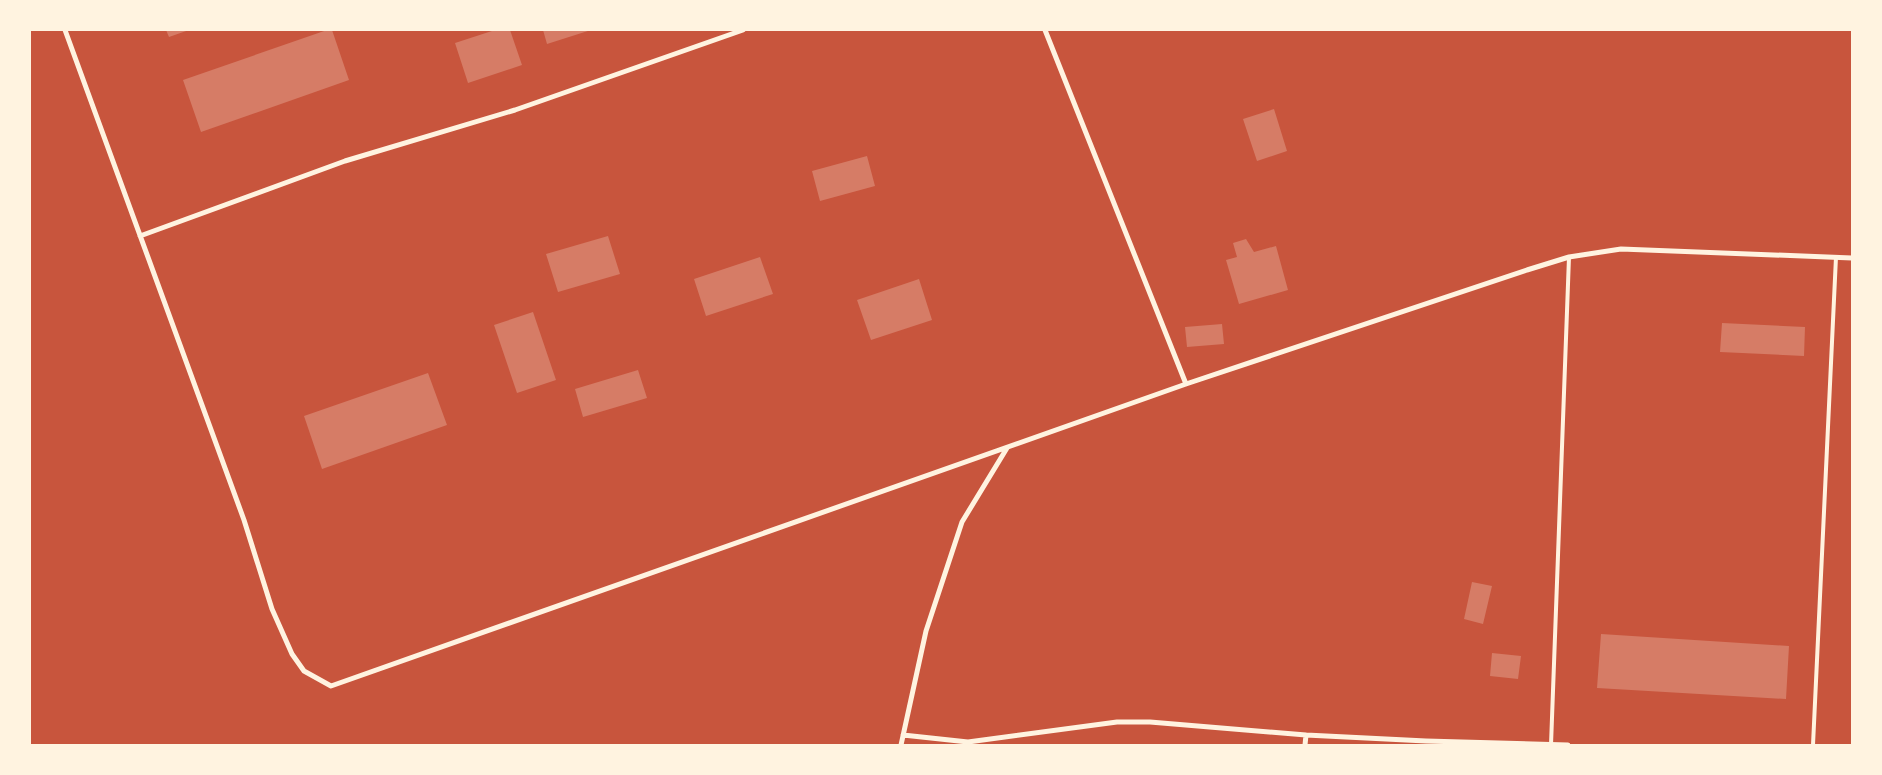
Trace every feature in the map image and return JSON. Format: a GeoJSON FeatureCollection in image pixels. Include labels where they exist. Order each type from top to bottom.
{"type":"FeatureCollection","features":[{"type":"Feature","properties":{"kind":"street"},"geometry":{"type":"LineString","coordinates":[[65,30],[244,520],[272,609],[292,654],[304,671],[331,686],[1186,384],[1569,257],[1621,250],[1852,258]]}},
{"type":"Feature","properties":{"kind":"street"},"geometry":{"type":"LineString","coordinates":[[140,236],[345,161],[515,110],[743,30]]}},
{"type":"Feature","properties":{"kind":"street"},"geometry":{"type":"LineString","coordinates":[[1046,30],[1186,384]]}},
{"type":"Feature","properties":{"kind":"street"},"geometry":{"type":"LineString","coordinates":[[901,745],[926,631],[962,522],[1007,448]]}},
{"type":"Feature","properties":{"kind":"street"},"geometry":{"type":"LineString","coordinates":[[903,735],[968,742],[1117,722],[1150,722],[1306,735],[1568,745]]}},
{"type":"Feature","properties":{"kind":"street"},"geometry":{"type":"LineString","coordinates":[[1305,745],[1306,735]]}},
{"type":"Feature","properties":{"kind":"lane"},"geometry":{"type":"LineString","coordinates":[[1552,745],[1569,257]]}},
{"type":"Feature","properties":{"kind":"lane"},"geometry":{"type":"LineString","coordinates":[[1813,745],[1836,257]]}},
{"type":"Feature","properties":{"kind":"building"},"geometry":{"type":"Polygon","coordinates":[[[166,30],[189,30],[169,37],[166,30]]]}},
{"type":"Feature","properties":{"kind":"building"},"geometry":{"type":"Polygon","coordinates":[[[327,30],[332,30],[349,80],[201,132],[183,80],[327,30]]]}},
{"type":"Feature","properties":{"kind":"building"},"geometry":{"type":"Polygon","coordinates":[[[495,30],[510,30],[522,65],[468,83],[455,43],[495,30]]]}},
{"type":"Feature","properties":{"kind":"building"},"geometry":{"type":"Polygon","coordinates":[[[543,30],[591,30],[547,44],[543,30]]]}},
{"type":"Feature","properties":{"kind":"building"},"geometry":{"type":"Polygon","coordinates":[[[1274,109],[1287,151],[1257,161],[1243,119],[1274,109]]]}},
{"type":"Feature","properties":{"kind":"building"},"geometry":{"type":"Polygon","coordinates":[[[867,156],[875,186],[820,201],[812,171],[867,156]]]}},
{"type":"Feature","properties":{"kind":"building"},"geometry":{"type":"Polygon","coordinates":[[[608,236],[620,274],[558,292],[546,254],[608,236]]]}},
{"type":"Feature","properties":{"kind":"building"},"geometry":{"type":"Polygon","coordinates":[[[1246,239],[1254,252],[1276,246],[1288,290],[1239,304],[1226,260],[1237,257],[1233,243],[1246,239]]]}},
{"type":"Feature","properties":{"kind":"building"},"geometry":{"type":"Polygon","coordinates":[[[760,257],[773,294],[706,316],[694,279],[760,257]]]}},
{"type":"Feature","properties":{"kind":"building"},"geometry":{"type":"Polygon","coordinates":[[[919,279],[932,320],[871,340],[857,300],[919,279]]]}},
{"type":"Feature","properties":{"kind":"building"},"geometry":{"type":"Polygon","coordinates":[[[533,312],[556,380],[517,393],[494,325],[533,312]]]}},
{"type":"Feature","properties":{"kind":"building"},"geometry":{"type":"Polygon","coordinates":[[[1722,323],[1805,327],[1804,356],[1720,352],[1722,323]]]}},
{"type":"Feature","properties":{"kind":"building"},"geometry":{"type":"Polygon","coordinates":[[[1222,324],[1224,344],[1187,347],[1185,327],[1222,324]]]}},
{"type":"Feature","properties":{"kind":"building"},"geometry":{"type":"Polygon","coordinates":[[[638,370],[647,398],[583,417],[575,389],[638,370]]]}},
{"type":"Feature","properties":{"kind":"building"},"geometry":{"type":"Polygon","coordinates":[[[428,373],[447,425],[322,469],[304,416],[428,373]]]}},
{"type":"Feature","properties":{"kind":"building"},"geometry":{"type":"Polygon","coordinates":[[[1472,582],[1492,586],[1483,624],[1464,619],[1472,582]]]}},
{"type":"Feature","properties":{"kind":"building"},"geometry":{"type":"Polygon","coordinates":[[[1601,634],[1789,646],[1786,699],[1597,688],[1601,634]]]}},
{"type":"Feature","properties":{"kind":"building"},"geometry":{"type":"Polygon","coordinates":[[[1492,653],[1521,656],[1518,679],[1490,676],[1492,653]]]}}]}
